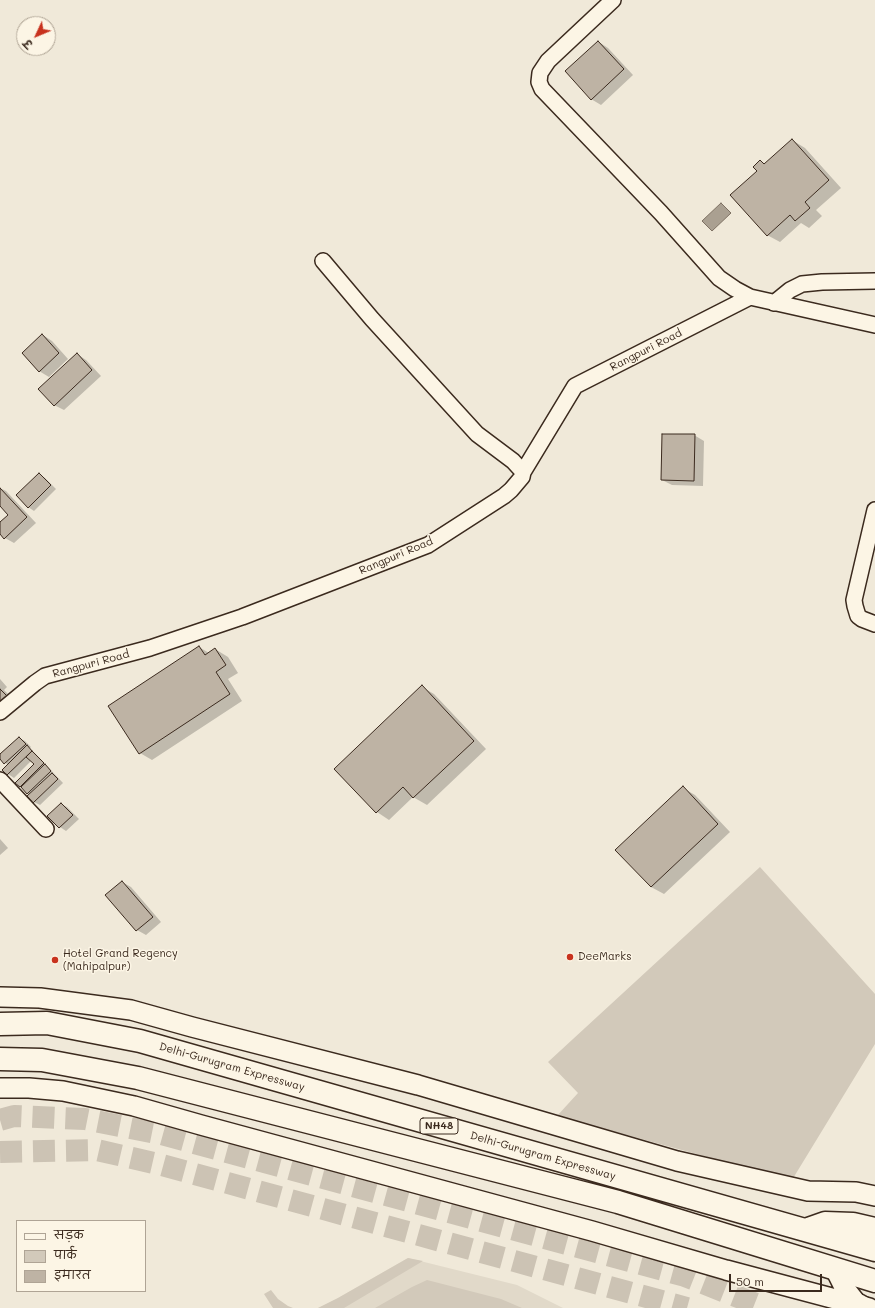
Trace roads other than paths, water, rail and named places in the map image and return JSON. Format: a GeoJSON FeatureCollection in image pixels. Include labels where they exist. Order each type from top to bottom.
{"type":"FeatureCollection","features":[{"type":"Feature","properties":{"kind":"highway","name":"Delhi-Gurugram Expressway"},"geometry":{"type":"LineString","coordinates":[[0,1024],[47,1023],[140,1041],[875,1250]]}},
{"type":"Feature","properties":{"kind":"highway","name":"NH48"},"geometry":{"type":"LineString","coordinates":[[0,1058],[42,1060],[154,1082],[618,1202],[875,1281]]}},
{"type":"Feature","properties":{"kind":"highway"},"geometry":{"type":"LineString","coordinates":[[805,1230],[825,1223],[853,1224],[875,1229]]}},
{"type":"Feature","properties":{"kind":"main road"},"geometry":{"type":"LineString","coordinates":[[0,997],[40,998],[131,1010],[192,1028],[418,1085],[677,1161],[808,1191],[856,1192],[875,1196]]}},
{"type":"Feature","properties":{"kind":"main road"},"geometry":{"type":"LineString","coordinates":[[0,1088],[29,1088],[63,1091],[134,1106],[525,1212],[726,1270],[863,1307]]}},
{"type":"Feature","properties":{"kind":"main road"},"geometry":{"type":"LineString","coordinates":[[835,1269],[844,1287],[863,1307]]}},
{"type":"Feature","properties":{"kind":"street"},"geometry":{"type":"LineString","coordinates":[[613,0],[548,61],[540,73],[539,82],[542,89],[661,213],[720,278],[735,289],[750,297],[875,325]]}},
{"type":"Feature","properties":{"kind":"street"},"geometry":{"type":"LineString","coordinates":[[323,261],[377,325],[466,422],[478,434],[513,461],[523,472]]}},
{"type":"Feature","properties":{"kind":"street"},"geometry":{"type":"LineString","coordinates":[[774,303],[790,290],[802,284],[875,281]]}},
{"type":"Feature","properties":{"kind":"street","name":"Rangpuri Road"},"geometry":{"type":"LineString","coordinates":[[0,712],[44,676],[150,648],[260,611],[417,550],[428,544],[504,496],[522,477],[523,472],[576,386],[750,297]]}},
{"type":"Feature","properties":{"kind":"street"},"geometry":{"type":"LineString","coordinates":[[875,510],[854,600],[854,606],[856,612],[862,619],[875,624]]}},
{"type":"Feature","properties":{"kind":"street"},"geometry":{"type":"LineString","coordinates":[[0,780],[46,829]]}},
{"type":"Feature","properties":{"kind":"tunnel"},"geometry":{"type":"LineString","coordinates":[[0,1120],[14,1116],[85,1119],[161,1134],[685,1276],[756,1304],[760,1308]]}},
{"type":"Feature","properties":{"kind":"tunnel"},"geometry":{"type":"LineString","coordinates":[[0,1152],[97,1150],[158,1164],[687,1308]]}},
{"type":"Feature","properties":{"kind":"place","name":"DeeMarks"},"geometry":{"type":"Point","coordinates":[570,957]}},
{"type":"Feature","properties":{"kind":"place","name":"Hotel Grand Regency (Mahipalpur)"},"geometry":{"type":"Point","coordinates":[55,960]}}]}
